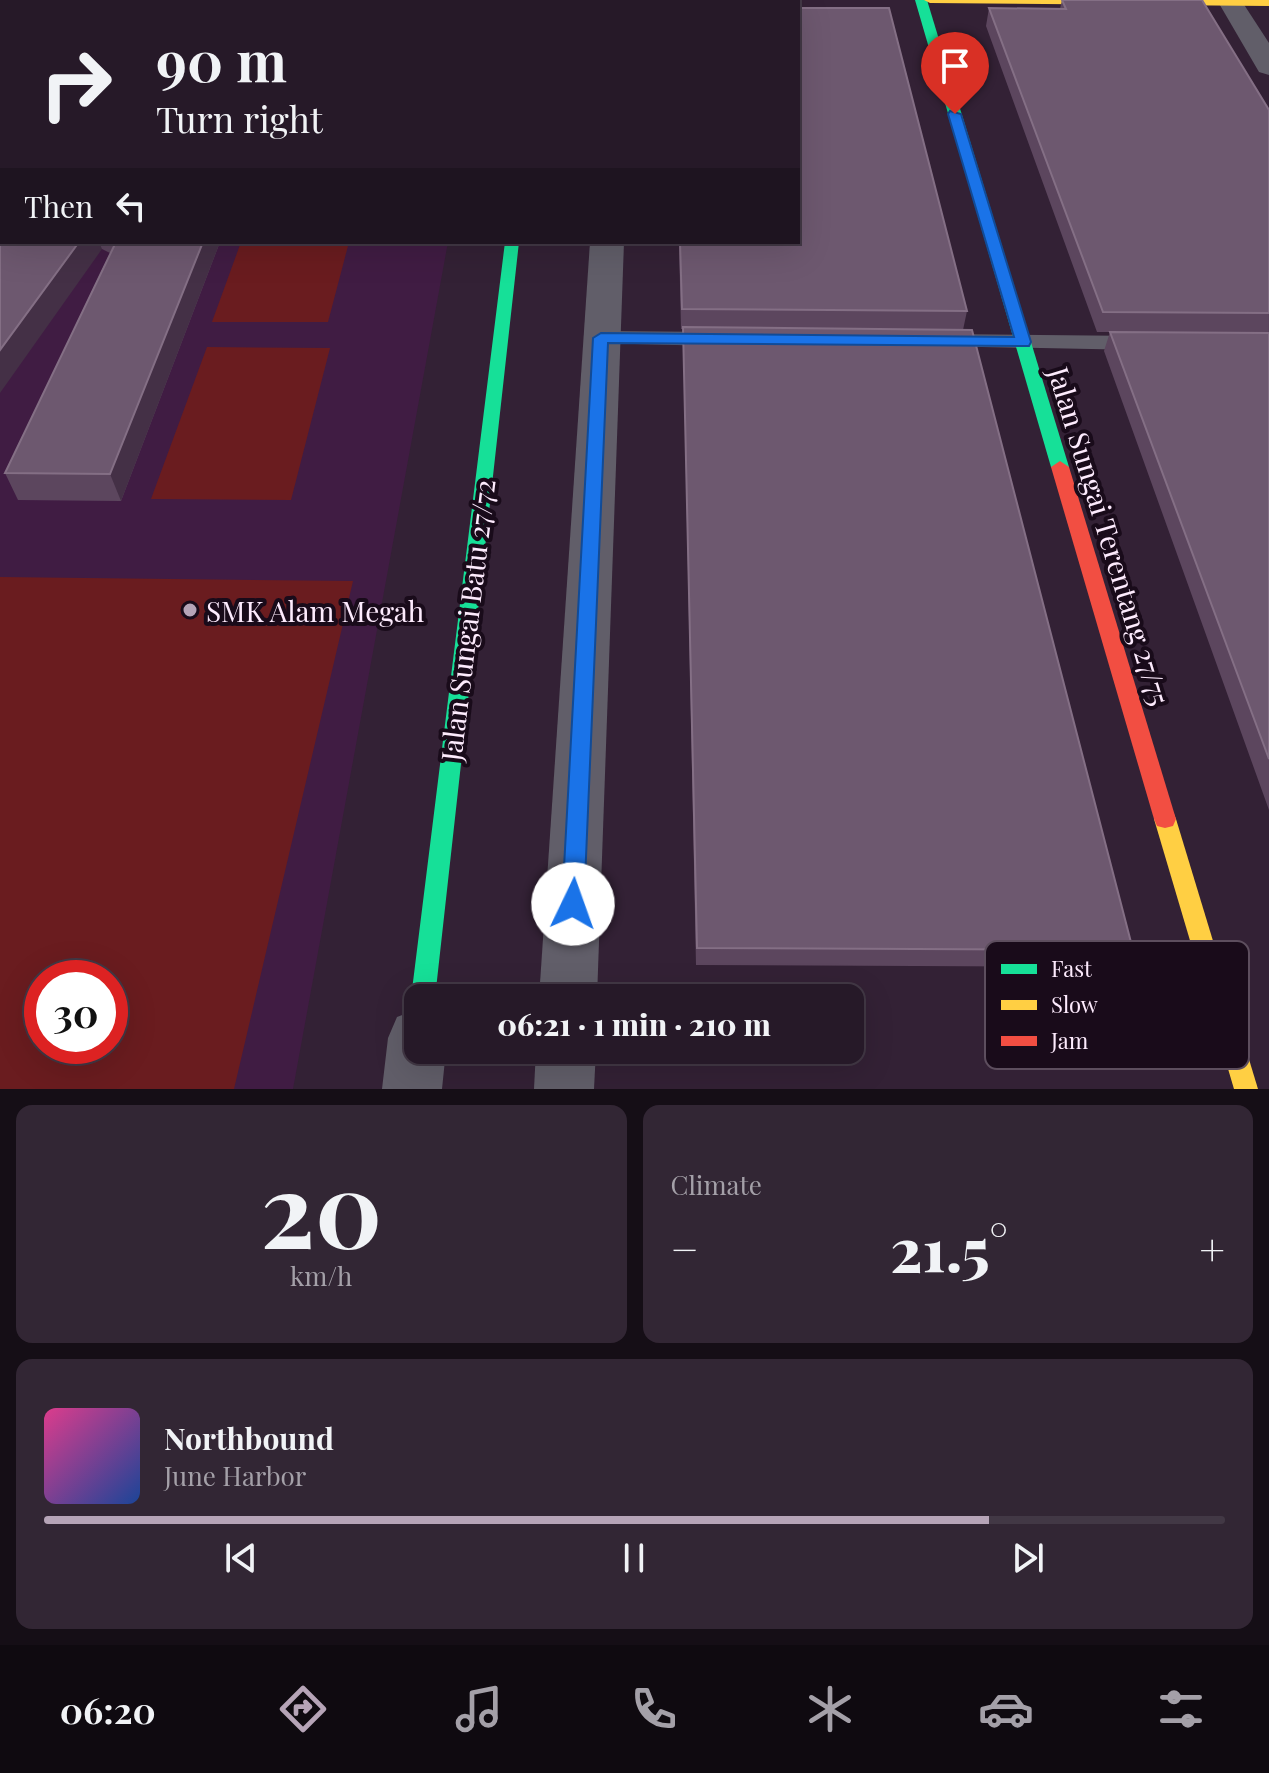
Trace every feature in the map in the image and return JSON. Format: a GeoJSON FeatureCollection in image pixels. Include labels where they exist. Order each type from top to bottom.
{"type":"FeatureCollection","features":[{"type":"Feature","properties":{"kind":"street","name":"Jalan Sungai Terentang 27/75"},"geometry":{"type":"LineString","coordinates":[[921,0],[1202,941]]}},
{"type":"Feature","properties":{"kind":"street"},"geometry":{"type":"LineString","coordinates":[[930,0],[1269,3]]}},
{"type":"Feature","properties":{"kind":"street"},"geometry":{"type":"LineString","coordinates":[[1229,2],[1269,66]]}},
{"type":"Feature","properties":{"kind":"street","name":"Jalan Sungai Batu 27/72"},"geometry":{"type":"LineString","coordinates":[[425,984],[512,244]]}},
{"type":"Feature","properties":{"kind":"street"},"geometry":{"type":"LineString","coordinates":[[569,984],[607,244]]}},
{"type":"Feature","properties":{"kind":"street"},"geometry":{"type":"LineString","coordinates":[[412,1089],[415,1064]]}},
{"type":"Feature","properties":{"kind":"street"},"geometry":{"type":"LineString","coordinates":[[564,1089],[565,1064]]}},
{"type":"Feature","properties":{"kind":"street","name":"Jalan Sungai Terentang 27/75"},"geometry":{"type":"LineString","coordinates":[[1240,1069],[1246,1089]]}},
{"type":"Feature","properties":{"kind":"lane"},"geometry":{"type":"LineString","coordinates":[[601,338],[741,339]]}},
{"type":"Feature","properties":{"kind":"lane"},"geometry":{"type":"LineString","coordinates":[[913,341],[1161,343]]}},
{"type":"Feature","properties":{"kind":"shaded area","name":"SMK Alam Megah"},"geometry":{"type":"Polygon","coordinates":[[[0,244],[448,244],[293,1089],[0,1089],[0,244]]]}},
{"type":"Feature","properties":{"kind":"shaded area"},"geometry":{"type":"Polygon","coordinates":[[[240,244],[348,244],[328,322],[212,322],[240,244]]]}},
{"type":"Feature","properties":{"kind":"shaded area"},"geometry":{"type":"Polygon","coordinates":[[[207,347],[330,348],[291,500],[151,499],[207,347]]]}},
{"type":"Feature","properties":{"kind":"shaded area"},"geometry":{"type":"Polygon","coordinates":[[[0,577],[353,581],[234,1089],[0,1089],[0,577]]]}},
{"type":"Feature","properties":{"kind":"building"},"geometry":{"type":"Polygon","coordinates":[[[1062,0],[1202,0],[1269,110],[1269,313],[1103,312],[989,8],[1066,9],[1062,0]]]}},
{"type":"Feature","properties":{"kind":"building"},"geometry":{"type":"Polygon","coordinates":[[[800,8],[889,8],[967,311],[682,309],[680,244],[800,244],[800,8]]]}},
{"type":"Feature","properties":{"kind":"building"},"geometry":{"type":"Polygon","coordinates":[[[0,244],[78,244],[0,350],[0,244]]]}},
{"type":"Feature","properties":{"kind":"building"},"geometry":{"type":"Polygon","coordinates":[[[115,244],[202,244],[110,474],[5,473],[115,244]]]}},
{"type":"Feature","properties":{"kind":"building"},"geometry":{"type":"Polygon","coordinates":[[[683,327],[972,330],[1131,941],[985,941],[985,949],[697,948],[683,327]]]}},
{"type":"Feature","properties":{"kind":"building"},"geometry":{"type":"Polygon","coordinates":[[[1110,332],[1269,333],[1269,759],[1110,332]]]}},
{"type":"Feature","properties":{"kind":"traffic: fast"},"geometry":{"type":"LineString","coordinates":[[921,0],[1060,467]]}},
{"type":"Feature","properties":{"kind":"traffic: fast"},"geometry":{"type":"LineString","coordinates":[[425,984],[512,244]]}},
{"type":"Feature","properties":{"kind":"traffic: slow"},"geometry":{"type":"LineString","coordinates":[[930,0],[1269,3]]}},
{"type":"Feature","properties":{"kind":"traffic: slow"},"geometry":{"type":"LineString","coordinates":[[1165,819],[1202,941]]}},
{"type":"Feature","properties":{"kind":"traffic: slow"},"geometry":{"type":"LineString","coordinates":[[1240,1069],[1246,1089]]}},
{"type":"Feature","properties":{"kind":"traffic: jam"},"geometry":{"type":"LineString","coordinates":[[1060,467],[1165,819]]}},
{"type":"Feature","properties":{"kind":"place","name":"SMK Alam Megah"},"geometry":{"type":"Point","coordinates":[190,610]}},
{"type":"Feature","properties":{"kind":"route"},"geometry":{"type":"LineString","coordinates":[[573,904],[601,338],[1023,342],[955,114]]}}]}
